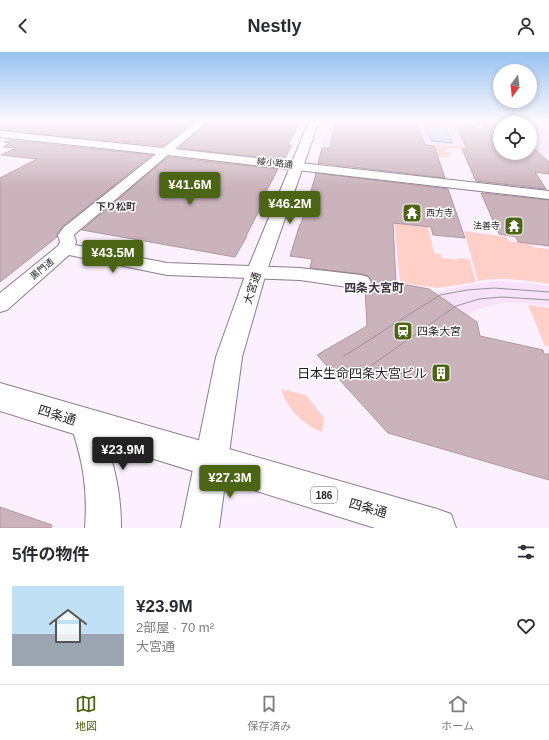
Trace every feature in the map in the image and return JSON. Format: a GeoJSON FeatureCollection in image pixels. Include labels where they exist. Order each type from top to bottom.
{"type":"FeatureCollection","features":[{"type":"Feature","properties":{"kind":"street","name":"綾小路通"},"geometry":{"type":"LineString","coordinates":[[85,143],[549,195]]}},
{"type":"Feature","properties":{"kind":"street"},"geometry":{"type":"LineString","coordinates":[[176,143],[70,230],[66,235],[68,242],[65,250],[167,269],[300,274],[362,282]]}},
{"type":"Feature","properties":{"kind":"street","name":"大宮通"},"geometry":{"type":"LineString","coordinates":[[200,528],[230,357],[256,273],[306,143]]}},
{"type":"Feature","properties":{"kind":"street","name":"黒門通"},"geometry":{"type":"LineString","coordinates":[[0,304],[65,250]]}},
{"type":"Feature","properties":{"kind":"street","name":"四条通"},"geometry":{"type":"LineString","coordinates":[[0,397],[436,528]]}},
{"type":"Feature","properties":{"kind":"street"},"geometry":{"type":"LineString","coordinates":[[84,423],[101,472],[104,488],[103,528]]}},
{"type":"Feature","properties":{"kind":"shaded area"},"geometry":{"type":"Polygon","coordinates":[[[323,143],[411,143],[412,155],[322,147],[323,143]]]}},
{"type":"Feature","properties":{"kind":"shaded area"},"geometry":{"type":"Polygon","coordinates":[[[411,143],[493,149],[493,152],[446,148],[445,152],[449,152],[450,157],[439,157],[437,152],[424,151],[411,143]]]}},
{"type":"Feature","properties":{"kind":"shaded area"},"geometry":{"type":"Polygon","coordinates":[[[414,143],[493,143],[493,149],[414,143]]]}},
{"type":"Feature","properties":{"kind":"shaded area"},"geometry":{"type":"Polygon","coordinates":[[[537,143],[549,143],[549,154],[537,153],[537,143]]]}},
{"type":"Feature","properties":{"kind":"shaded area"},"geometry":{"type":"Polygon","coordinates":[[[529,160],[535,160],[539,166],[529,160]]]}},
{"type":"Feature","properties":{"kind":"shaded area"},"geometry":{"type":"Polygon","coordinates":[[[394,220],[407,222],[408,225],[428,227],[434,253],[441,254],[442,258],[458,260],[458,258],[469,259],[476,282],[438,288],[400,283],[394,220]]]}},
{"type":"Feature","properties":{"kind":"shaded area"},"geometry":{"type":"Polygon","coordinates":[[[464,231],[507,237],[509,241],[531,244],[532,247],[549,249],[549,284],[532,281],[496,279],[478,281],[464,231]]]}},
{"type":"Feature","properties":{"kind":"shaded area"},"geometry":{"type":"Polygon","coordinates":[[[494,281],[531,283],[549,286],[549,306],[522,303],[501,303],[478,309],[467,315],[435,294],[452,288],[494,281]]]}},
{"type":"Feature","properties":{"kind":"shaded area"},"geometry":{"type":"Polygon","coordinates":[[[528,305],[549,308],[549,346],[545,346],[528,305]]]}},
{"type":"Feature","properties":{"kind":"shaded area"},"geometry":{"type":"Polygon","coordinates":[[[281,389],[306,395],[324,418],[322,432],[308,425],[292,410],[281,389]]]}},
{"type":"Feature","properties":{"kind":"building"},"geometry":{"type":"Polygon","coordinates":[[[10,143],[40,143],[152,155],[63,226],[57,234],[57,237],[0,282],[0,178],[37,159],[1,155],[16,148],[3,147],[10,143]]]}},
{"type":"Feature","properties":{"kind":"building"},"geometry":{"type":"Polygon","coordinates":[[[135,143],[167,143],[163,146],[135,143]]]}},
{"type":"Feature","properties":{"kind":"building"},"geometry":{"type":"Polygon","coordinates":[[[184,143],[289,143],[288,145],[292,145],[284,160],[179,148],[184,143]]]}},
{"type":"Feature","properties":{"kind":"building"},"geometry":{"type":"Polygon","coordinates":[[[331,143],[424,143],[425,145],[434,146],[445,178],[318,163],[322,148],[330,148],[331,143]]]}},
{"type":"Feature","properties":{"kind":"building"},"geometry":{"type":"Polygon","coordinates":[[[464,143],[493,143],[493,160],[537,160],[537,151],[549,162],[549,174],[535,172],[546,189],[476,181],[462,149],[467,150],[464,143]]]}},
{"type":"Feature","properties":{"kind":"building"},"geometry":{"type":"Polygon","coordinates":[[[168,157],[278,169],[260,203],[263,203],[247,236],[235,257],[82,230],[168,157]]]}},
{"type":"Feature","properties":{"kind":"building","name":"日本生命四条大宮ビル"},"geometry":{"type":"Polygon","coordinates":[[[315,173],[448,189],[465,238],[433,235],[431,227],[393,223],[396,283],[429,289],[477,322],[480,336],[543,350],[544,354],[549,354],[549,480],[388,433],[317,355],[367,326],[365,289],[369,288],[372,281],[368,276],[361,274],[310,268],[312,259],[290,256],[301,224],[316,174],[315,173]]]}},
{"type":"Feature","properties":{"kind":"building"},"geometry":{"type":"Polygon","coordinates":[[[481,193],[549,200],[549,246],[518,242],[516,237],[499,234],[481,193]]]}},
{"type":"Feature","properties":{"kind":"building"},"geometry":{"type":"Polygon","coordinates":[[[0,507],[52,525],[51,528],[0,528],[0,507]]]}},
{"type":"Feature","properties":{"kind":"tram line"},"geometry":{"type":"LineString","coordinates":[[344,356],[440,295],[467,290],[494,288],[549,292]]}},
{"type":"Feature","properties":{"kind":"tram line"},"geometry":{"type":"LineString","coordinates":[[359,374],[456,306],[479,299],[502,297],[549,300]]}},
{"type":"Feature","properties":{"kind":"place","name":"西方寺"},"geometry":{"type":"Point","coordinates":[412,213]}},
{"type":"Feature","properties":{"kind":"place","name":"法善寺"},"geometry":{"type":"Point","coordinates":[514,226]}},
{"type":"Feature","properties":{"kind":"place","name":"四条大宮"},"geometry":{"type":"Point","coordinates":[403,331]}},
{"type":"Feature","properties":{"kind":"place","name":"日本生命四条大宮ビル"},"geometry":{"type":"Point","coordinates":[441,373]}},
{"type":"Feature","properties":{"kind":"district","name":"下り松町"},"geometry":{"type":"Point","coordinates":[116,206]}},
{"type":"Feature","properties":{"kind":"district","name":"四条大宮町"},"geometry":{"type":"Point","coordinates":[374,288]}}]}
